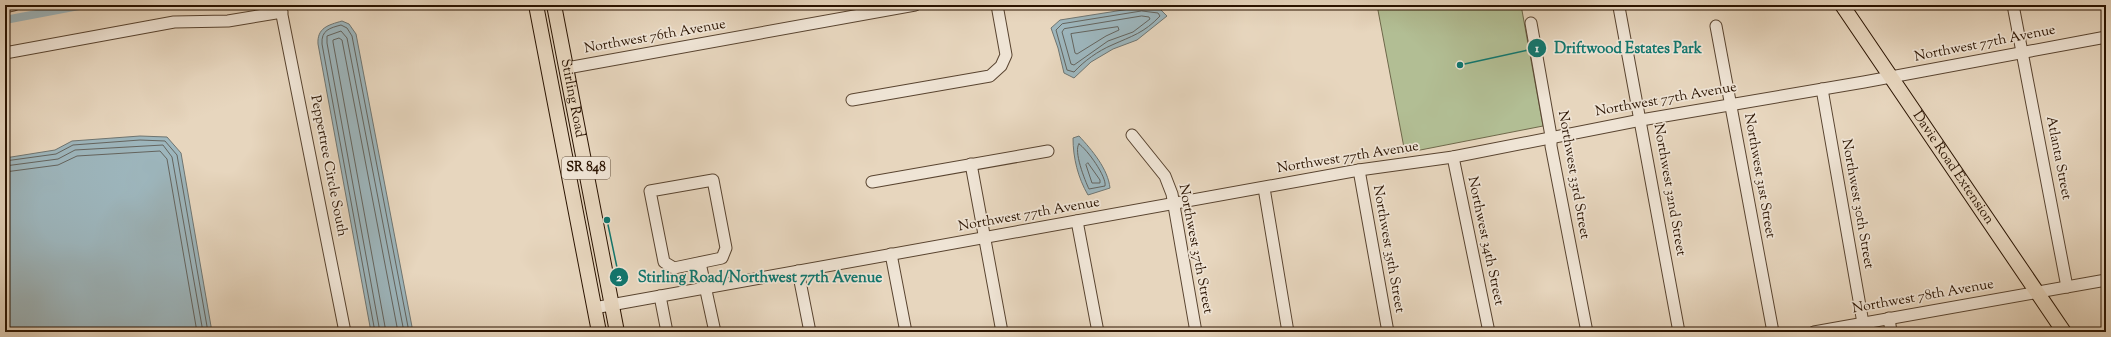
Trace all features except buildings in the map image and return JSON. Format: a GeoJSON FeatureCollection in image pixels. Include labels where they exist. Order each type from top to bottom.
{"type":"FeatureCollection","features":[{"type":"Feature","properties":{"kind":"main road","name":"Stirling Road"},"geometry":{"type":"LineString","coordinates":[[536,5],[599,332]]}},
{"type":"Feature","properties":{"kind":"main road","name":"Stirling Road"},"geometry":{"type":"LineString","coordinates":[[554,5],[617,332]]}},
{"type":"Feature","properties":{"kind":"main road","name":"Davie Road Extension"},"geometry":{"type":"LineString","coordinates":[[1842,5],[2064,332]]}},
{"type":"Feature","properties":{"kind":"street"},"geometry":{"type":"LineString","coordinates":[[5,7],[14,5]]}},
{"type":"Feature","properties":{"kind":"street","name":"Northwest 76th Avenue"},"geometry":{"type":"LineString","coordinates":[[567,68],[915,5]]}},
{"type":"Feature","properties":{"kind":"street"},"geometry":{"type":"LineString","coordinates":[[852,100],[990,76],[1000,66],[1006,55],[997,5]]}},
{"type":"Feature","properties":{"kind":"street","name":"Atlanta Street"},"geometry":{"type":"LineString","coordinates":[[2013,5],[2067,287]]}},
{"type":"Feature","properties":{"kind":"street","name":"Northwest 32nd Street"},"geometry":{"type":"LineString","coordinates":[[1619,7],[1679,332]]}},
{"type":"Feature","properties":{"kind":"street"},"geometry":{"type":"LineString","coordinates":[[5,54],[174,22],[228,21],[281,9]]}},
{"type":"Feature","properties":{"kind":"street","name":"Peppertree Circle South"},"geometry":{"type":"LineString","coordinates":[[281,9],[345,332]]}},
{"type":"Feature","properties":{"kind":"street","name":"Northwest 33rd Street"},"geometry":{"type":"LineString","coordinates":[[1531,23],[1552,136],[1553,154],[1587,332]]}},
{"type":"Feature","properties":{"kind":"street","name":"Northwest 31st Street"},"geometry":{"type":"LineString","coordinates":[[1716,26],[1773,332]]}},
{"type":"Feature","properties":{"kind":"street","name":"Northwest 77th Avenue"},"geometry":{"type":"LineString","coordinates":[[594,308],[984,237],[1173,205],[1359,170],[1453,157],[1552,136],[1822,89],[2106,37]]}},
{"type":"Feature","properties":{"kind":"street","name":"Northwest 30th Street"},"geometry":{"type":"LineString","coordinates":[[1822,89],[1863,323]]}},
{"type":"Feature","properties":{"kind":"street","name":"Northwest 37th Street"},"geometry":{"type":"LineString","coordinates":[[1132,135],[1164,176],[1172,194],[1196,332]]}},
{"type":"Feature","properties":{"kind":"street"},"geometry":{"type":"LineString","coordinates":[[872,182],[1048,151]]}},
{"type":"Feature","properties":{"kind":"street","name":"Northwest 34th Street"},"geometry":{"type":"LineString","coordinates":[[1453,157],[1489,332]]}},
{"type":"Feature","properties":{"kind":"street"},"geometry":{"type":"LineString","coordinates":[[971,164],[1002,332]]}},
{"type":"Feature","properties":{"kind":"street","name":"Northwest 35th Street"},"geometry":{"type":"LineString","coordinates":[[1359,170],[1388,332]]}},
{"type":"Feature","properties":{"kind":"street"},"geometry":{"type":"LineString","coordinates":[[713,180],[726,248],[722,258],[700,263],[674,268],[664,262],[650,191],[713,180]]}},
{"type":"Feature","properties":{"kind":"street"},"geometry":{"type":"LineString","coordinates":[[1264,188],[1288,332]]}},
{"type":"Feature","properties":{"kind":"street"},"geometry":{"type":"LineString","coordinates":[[1077,221],[1098,332]]}},
{"type":"Feature","properties":{"kind":"street"},"geometry":{"type":"LineString","coordinates":[[891,254],[906,332]]}},
{"type":"Feature","properties":{"kind":"street"},"geometry":{"type":"LineString","coordinates":[[700,263],[715,332]]}},
{"type":"Feature","properties":{"kind":"street"},"geometry":{"type":"LineString","coordinates":[[798,271],[810,332]]}},
{"type":"Feature","properties":{"kind":"street"},"geometry":{"type":"LineString","coordinates":[[2037,292],[2106,280]]}},
{"type":"Feature","properties":{"kind":"street","name":"Northwest 78th Avenue"},"geometry":{"type":"LineString","coordinates":[[1814,332],[2037,292]]}},
{"type":"Feature","properties":{"kind":"street"},"geometry":{"type":"LineString","coordinates":[[660,296],[667,332]]}},
{"type":"Feature","properties":{"kind":"street"},"geometry":{"type":"LineString","coordinates":[[1889,318],[1891,332]]}},
{"type":"Feature","properties":{"kind":"green space"},"geometry":{"type":"Polygon","coordinates":[[[1377,5],[1521,5],[1543,126],[1405,153],[1377,5]]]}},
{"type":"Feature","properties":{"kind":"water"},"geometry":{"type":"Polygon","coordinates":[[[1142,7],[1160,9],[1167,16],[1137,40],[1113,49],[1091,62],[1074,78],[1064,73],[1051,28],[1060,20],[1142,7]]]}},
{"type":"Feature","properties":{"kind":"water"},"geometry":{"type":"Polygon","coordinates":[[[342,21],[349,24],[356,34],[413,332],[371,332],[318,44],[319,34],[324,28],[342,21]]]}},
{"type":"Feature","properties":{"kind":"water"},"geometry":{"type":"Polygon","coordinates":[[[140,136],[167,137],[181,153],[212,332],[5,332],[5,158],[55,150],[72,141],[140,136]]]}},
{"type":"Feature","properties":{"kind":"water"},"geometry":{"type":"Polygon","coordinates":[[[1079,136],[1103,167],[1109,181],[1110,188],[1088,195],[1079,175],[1074,153],[1073,138],[1079,136]]]}},
{"type":"Feature","properties":{"kind":"waterway"},"geometry":{"type":"LineString","coordinates":[[5,20],[84,5]]}},
{"type":"Feature","properties":{"kind":"place","name":"Driftwood Estates Park"},"geometry":{"type":"Point","coordinates":[1460,65]}},
{"type":"Feature","properties":{"kind":"place","name":"Stirling Road/Northwest 77th Avenue"},"geometry":{"type":"Point","coordinates":[607,220]}}]}
